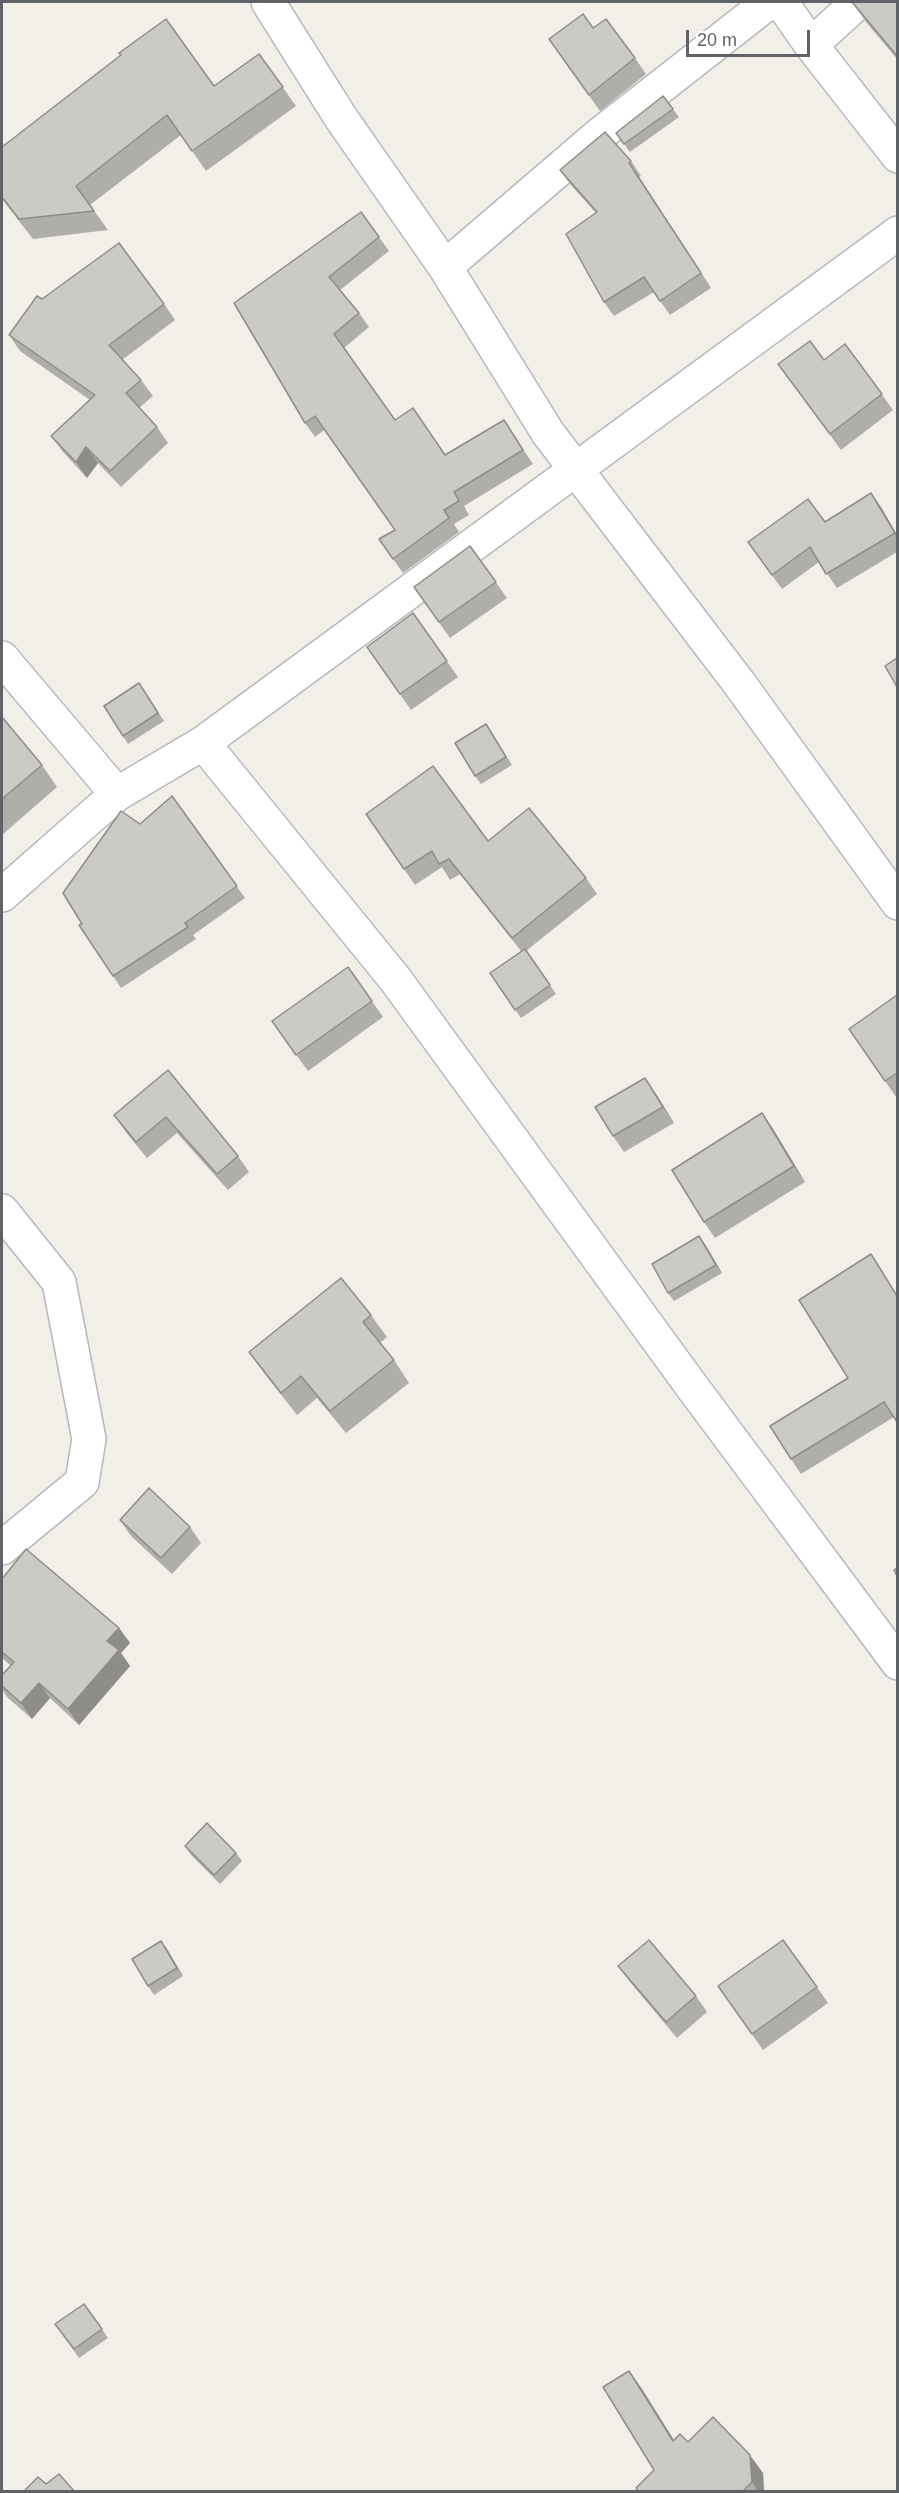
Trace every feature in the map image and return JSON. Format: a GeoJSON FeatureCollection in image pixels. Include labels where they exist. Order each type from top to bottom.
{"type":"FeatureCollection","features":[{"type":"Feature","properties":{"kind":"street"},"geometry":{"type":"LineString","coordinates":[[267,2],[341,118],[445,267],[548,433],[739,683],[897,903]]}},
{"type":"Feature","properties":{"kind":"street"},"geometry":{"type":"LineString","coordinates":[[445,267],[599,135],[769,2]]}},
{"type":"Feature","properties":{"kind":"street"},"geometry":{"type":"LineString","coordinates":[[781,2],[811,45],[897,156]]}},
{"type":"Feature","properties":{"kind":"street"},"geometry":{"type":"LineString","coordinates":[[811,45],[858,2]]}},
{"type":"Feature","properties":{"kind":"street"},"geometry":{"type":"LineString","coordinates":[[2,895],[117,794],[203,743],[897,233]]}},
{"type":"Feature","properties":{"kind":"street"},"geometry":{"type":"LineString","coordinates":[[2,658],[117,794]]}},
{"type":"Feature","properties":{"kind":"street"},"geometry":{"type":"LineString","coordinates":[[203,743],[396,979],[693,1388],[897,1663]]}},
{"type":"Feature","properties":{"kind":"street"},"geometry":{"type":"LineString","coordinates":[[2,1211],[59,1282],[88,1439],[82,1482],[2,1548]]}},
{"type":"Feature","properties":{"kind":"building"},"geometry":{"type":"Polygon","coordinates":[[[852,2],[897,2],[897,56],[852,2]]]}},
{"type":"Feature","properties":{"kind":"building"},"geometry":{"type":"Polygon","coordinates":[[[583,14],[593,28],[606,19],[635,58],[589,95],[549,39],[583,14]]]}},
{"type":"Feature","properties":{"kind":"building"},"geometry":{"type":"Polygon","coordinates":[[[166,19],[214,86],[259,54],[283,87],[192,151],[167,115],[76,186],[94,211],[19,219],[2,197],[2,147],[121,55],[119,53],[166,19]]]}},
{"type":"Feature","properties":{"kind":"building"},"geometry":{"type":"Polygon","coordinates":[[[663,96],[673,109],[624,144],[616,133],[663,96]]]}},
{"type":"Feature","properties":{"kind":"building"},"geometry":{"type":"Polygon","coordinates":[[[605,132],[631,161],[629,163],[701,273],[660,301],[644,277],[604,302],[566,234],[597,212],[560,170],[605,132]]]}},
{"type":"Feature","properties":{"kind":"building"},"geometry":{"type":"Polygon","coordinates":[[[361,212],[379,237],[329,277],[359,313],[334,334],[395,420],[413,408],[445,455],[504,420],[523,450],[454,492],[459,501],[444,510],[449,518],[393,559],[379,539],[395,530],[315,416],[305,423],[234,303],[361,212]]]}},
{"type":"Feature","properties":{"kind":"building"},"geometry":{"type":"Polygon","coordinates":[[[119,243],[164,304],[109,345],[141,380],[126,393],[157,427],[110,471],[86,447],[76,462],[51,436],[95,395],[9,335],[37,296],[42,299],[119,243]]]}},
{"type":"Feature","properties":{"kind":"building"},"geometry":{"type":"Polygon","coordinates":[[[810,341],[824,360],[845,344],[882,394],[830,434],[778,364],[810,341]]]}},
{"type":"Feature","properties":{"kind":"building"},"geometry":{"type":"Polygon","coordinates":[[[871,493],[895,533],[826,574],[810,547],[772,575],[748,542],[808,499],[825,522],[871,493]]]}},
{"type":"Feature","properties":{"kind":"building"},"geometry":{"type":"Polygon","coordinates":[[[470,546],[496,582],[439,622],[414,587],[470,546]]]}},
{"type":"Feature","properties":{"kind":"building"},"geometry":{"type":"Polygon","coordinates":[[[413,613],[447,661],[400,694],[367,647],[413,613]]]}},
{"type":"Feature","properties":{"kind":"building"},"geometry":{"type":"Polygon","coordinates":[[[897,658],[897,687],[885,666],[897,658]]]}},
{"type":"Feature","properties":{"kind":"building"},"geometry":{"type":"Polygon","coordinates":[[[139,683],[158,713],[123,736],[104,706],[139,683]]]}},
{"type":"Feature","properties":{"kind":"building"},"geometry":{"type":"Polygon","coordinates":[[[2,717],[42,765],[2,799],[2,717]]]}},
{"type":"Feature","properties":{"kind":"building"},"geometry":{"type":"Polygon","coordinates":[[[486,724],[506,757],[475,776],[455,743],[486,724]]]}},
{"type":"Feature","properties":{"kind":"building"},"geometry":{"type":"Polygon","coordinates":[[[433,766],[488,841],[529,808],[586,878],[512,938],[449,859],[439,864],[432,851],[404,869],[366,814],[433,766]]]}},
{"type":"Feature","properties":{"kind":"building"},"geometry":{"type":"Polygon","coordinates":[[[172,796],[237,886],[185,923],[188,927],[113,976],[79,925],[82,924],[63,893],[121,811],[140,824],[172,796]]]}},
{"type":"Feature","properties":{"kind":"building"},"geometry":{"type":"Polygon","coordinates":[[[525,949],[550,985],[515,1010],[490,973],[525,949]]]}},
{"type":"Feature","properties":{"kind":"building"},"geometry":{"type":"Polygon","coordinates":[[[348,967],[372,1001],[296,1055],[272,1021],[348,967]]]}},
{"type":"Feature","properties":{"kind":"building"},"geometry":{"type":"Polygon","coordinates":[[[897,995],[897,1073],[885,1081],[849,1029],[897,995]]]}},
{"type":"Feature","properties":{"kind":"building"},"geometry":{"type":"Polygon","coordinates":[[[168,1070],[238,1156],[217,1174],[166,1117],[136,1142],[114,1115],[168,1070]]]}},
{"type":"Feature","properties":{"kind":"building"},"geometry":{"type":"Polygon","coordinates":[[[645,1078],[663,1107],[613,1136],[595,1107],[645,1078]]]}},
{"type":"Feature","properties":{"kind":"building"},"geometry":{"type":"Polygon","coordinates":[[[762,1113],[794,1166],[704,1222],[672,1170],[762,1113]]]}},
{"type":"Feature","properties":{"kind":"building"},"geometry":{"type":"Polygon","coordinates":[[[699,1236],[716,1265],[668,1293],[652,1264],[699,1236]]]}},
{"type":"Feature","properties":{"kind":"building"},"geometry":{"type":"Polygon","coordinates":[[[871,1254],[897,1296],[897,1422],[884,1402],[791,1459],[770,1426],[848,1378],[799,1300],[871,1254]]]}},
{"type":"Feature","properties":{"kind":"building"},"geometry":{"type":"Polygon","coordinates":[[[341,1278],[371,1315],[363,1322],[394,1360],[330,1411],[301,1376],[281,1393],[249,1352],[341,1278]]]}},
{"type":"Feature","properties":{"kind":"building"},"geometry":{"type":"Polygon","coordinates":[[[149,1488],[190,1527],[161,1558],[120,1520],[149,1488]]]}},
{"type":"Feature","properties":{"kind":"building"},"geometry":{"type":"Polygon","coordinates":[[[26,1549],[119,1628],[107,1641],[119,1650],[68,1709],[39,1683],[21,1703],[2,1686],[2,1675],[14,1662],[2,1652],[2,1579],[26,1549]]]}},
{"type":"Feature","properties":{"kind":"building"},"geometry":{"type":"Polygon","coordinates":[[[207,1823],[236,1853],[214,1875],[185,1846],[207,1823]]]}},
{"type":"Feature","properties":{"kind":"building"},"geometry":{"type":"Polygon","coordinates":[[[649,1940],[696,1996],[666,2022],[618,1966],[649,1940]]]}},
{"type":"Feature","properties":{"kind":"building"},"geometry":{"type":"Polygon","coordinates":[[[783,1940],[817,1987],[752,2034],[718,1986],[783,1940]]]}},
{"type":"Feature","properties":{"kind":"building"},"geometry":{"type":"Polygon","coordinates":[[[161,1941],[177,1968],[148,1986],[132,1959],[161,1941]]]}},
{"type":"Feature","properties":{"kind":"building"},"geometry":{"type":"Polygon","coordinates":[[[84,2304],[102,2329],[74,2349],[55,2324],[84,2304]]]}},
{"type":"Feature","properties":{"kind":"building"},"geometry":{"type":"Polygon","coordinates":[[[629,2371],[673,2441],[680,2434],[688,2442],[713,2417],[750,2455],[752,2482],[742,2492],[639,2492],[636,2488],[654,2470],[603,2387],[629,2371]]]}},
{"type":"Feature","properties":{"kind":"building"},"geometry":{"type":"Polygon","coordinates":[[[59,2474],[75,2492],[23,2492],[38,2477],[46,2484],[59,2474]]]}}]}
